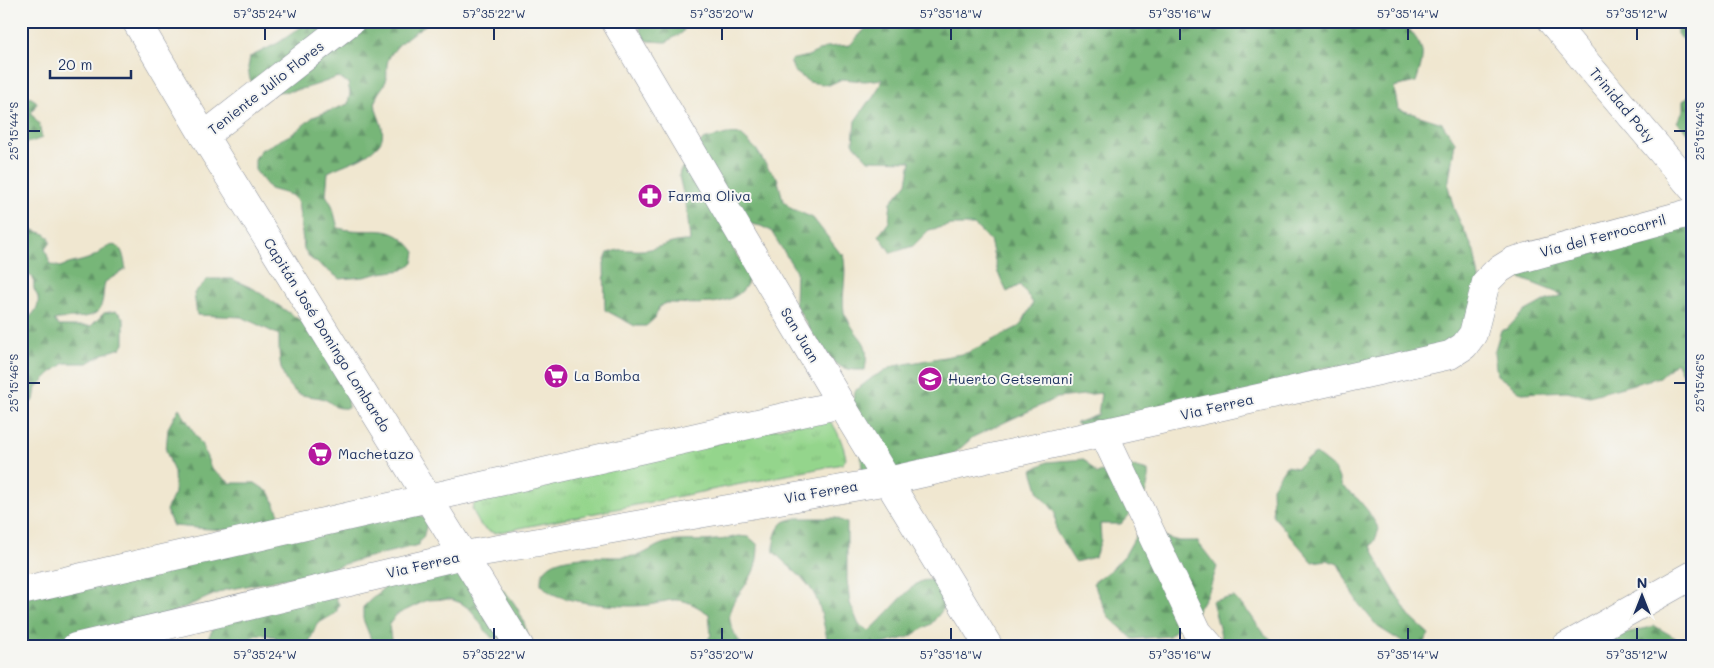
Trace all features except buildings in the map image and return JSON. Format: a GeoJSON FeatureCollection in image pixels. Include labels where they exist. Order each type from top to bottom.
{"type":"FeatureCollection","features":[{"type":"Feature","properties":{"kind":"street","name":"Capitán José Domingo Lombardo"},"geometry":{"type":"LineString","coordinates":[[136,21],[204,136],[520,647]]}},
{"type":"Feature","properties":{"kind":"street","name":"Teniente Julio Flores"},"geometry":{"type":"LineString","coordinates":[[204,136],[351,21]]}},
{"type":"Feature","properties":{"kind":"street","name":"San Juan"},"geometry":{"type":"LineString","coordinates":[[614,21],[841,404],[989,647]]}},
{"type":"Feature","properties":{"kind":"street","name":"Trinidad Poty"},"geometry":{"type":"LineString","coordinates":[[1551,21],[1693,189]]}},
{"type":"Feature","properties":{"kind":"street","name":"Vía del Ferrocarril"},"geometry":{"type":"LineString","coordinates":[[1514,261],[1693,212]]}},
{"type":"Feature","properties":{"kind":"street","name":"Via Ferrea"},"geometry":{"type":"LineString","coordinates":[[75,647],[464,555],[888,481],[1450,355],[1464,346],[1473,334],[1486,282],[1497,271],[1514,261]]}},
{"type":"Feature","properties":{"kind":"street"},"geometry":{"type":"LineString","coordinates":[[21,592],[841,404]]}},
{"type":"Feature","properties":{"kind":"street"},"geometry":{"type":"LineString","coordinates":[[1103,432],[1198,632],[1211,647]]}},
{"type":"Feature","properties":{"kind":"street"},"geometry":{"type":"LineString","coordinates":[[1565,647],[1693,575]]}},
{"type":"Feature","properties":{"kind":"green space"},"geometry":{"type":"Polygon","coordinates":[[[310,21],[432,21],[402,42],[389,58],[386,81],[378,93],[375,104],[383,132],[381,141],[373,150],[361,158],[328,172],[326,195],[332,205],[338,228],[389,232],[398,235],[415,252],[413,263],[403,270],[340,279],[310,258],[304,249],[298,202],[291,195],[270,189],[255,170],[255,159],[261,150],[294,133],[313,117],[348,104],[350,93],[348,83],[338,77],[299,90],[278,92],[259,87],[250,80],[248,68],[250,57],[278,43],[310,21]]]}},
{"type":"Feature","properties":{"kind":"green space"},"geometry":{"type":"Polygon","coordinates":[[[637,21],[689,21],[682,33],[666,42],[644,39],[637,21]]]}},
{"type":"Feature","properties":{"kind":"green space"},"geometry":{"type":"Polygon","coordinates":[[[868,21],[1403,21],[1419,44],[1422,62],[1416,82],[1394,87],[1398,109],[1442,123],[1455,142],[1448,186],[1454,209],[1474,251],[1485,311],[1439,367],[1326,367],[1282,382],[1096,436],[1076,423],[1098,415],[1101,393],[1057,398],[973,437],[922,486],[915,489],[892,490],[863,481],[859,434],[850,411],[855,391],[873,377],[894,366],[967,353],[1020,326],[1033,303],[1020,285],[1007,292],[998,273],[990,240],[974,225],[951,225],[929,230],[913,246],[891,253],[879,235],[889,222],[891,202],[907,183],[911,161],[868,160],[853,143],[855,121],[868,102],[873,99],[883,79],[865,81],[842,79],[829,85],[809,82],[794,71],[790,60],[808,56],[827,47],[850,45],[866,28],[868,21]]]}},
{"type":"Feature","properties":{"kind":"green space"},"geometry":{"type":"Polygon","coordinates":[[[1677,21],[1693,21],[1693,48],[1677,34],[1677,21]]]}},
{"type":"Feature","properties":{"kind":"green space"},"geometry":{"type":"Polygon","coordinates":[[[1693,91],[1693,138],[1677,122],[1683,111],[1683,101],[1693,91]]]}},
{"type":"Feature","properties":{"kind":"green space"},"geometry":{"type":"Polygon","coordinates":[[[28,96],[37,103],[31,113],[39,124],[42,138],[25,143],[21,152],[21,98],[28,96]]]}},
{"type":"Feature","properties":{"kind":"green space"},"geometry":{"type":"Polygon","coordinates":[[[727,134],[741,135],[756,149],[768,168],[777,177],[783,200],[790,208],[813,218],[840,253],[843,254],[845,269],[844,313],[866,347],[865,370],[843,368],[834,362],[812,333],[795,304],[796,271],[771,231],[761,226],[738,221],[733,233],[732,243],[735,252],[748,270],[749,277],[748,282],[739,294],[730,299],[697,304],[666,303],[659,307],[655,318],[646,326],[635,326],[605,310],[604,263],[608,253],[622,250],[649,249],[677,242],[690,241],[687,210],[679,176],[680,171],[703,140],[727,134]]]}},
{"type":"Feature","properties":{"kind":"green space"},"geometry":{"type":"Polygon","coordinates":[[[1693,215],[1693,382],[1685,379],[1676,362],[1660,377],[1589,396],[1567,391],[1522,393],[1497,375],[1494,353],[1501,330],[1507,329],[1522,313],[1542,302],[1563,295],[1520,278],[1516,273],[1530,265],[1600,252],[1693,215]]]}},
{"type":"Feature","properties":{"kind":"green space"},"geometry":{"type":"Polygon","coordinates":[[[21,224],[44,234],[50,239],[50,244],[45,248],[50,264],[60,267],[82,261],[97,255],[112,245],[122,251],[126,269],[105,282],[103,300],[98,311],[81,318],[54,320],[59,326],[91,326],[104,313],[116,311],[124,320],[124,343],[121,348],[103,354],[88,363],[65,363],[51,373],[36,388],[34,400],[24,407],[21,419],[21,321],[32,315],[38,305],[38,297],[34,289],[33,278],[29,275],[21,274],[21,224]]]}},
{"type":"Feature","properties":{"kind":"green space"},"geometry":{"type":"Polygon","coordinates":[[[208,279],[232,279],[254,289],[307,325],[346,385],[348,408],[336,407],[324,399],[297,393],[291,388],[286,381],[281,367],[279,335],[242,317],[197,315],[194,293],[208,279]]]}},
{"type":"Feature","properties":{"kind":"green space"},"geometry":{"type":"Polygon","coordinates":[[[179,408],[203,447],[211,468],[230,483],[255,483],[270,493],[279,514],[269,526],[262,529],[237,530],[173,526],[166,510],[175,493],[174,472],[166,451],[168,428],[179,408]]]}},
{"type":"Feature","properties":{"kind":"green space"},"geometry":{"type":"Polygon","coordinates":[[[821,418],[829,421],[838,433],[846,459],[842,464],[495,533],[482,527],[472,508],[475,503],[485,499],[821,418]]]}},
{"type":"Feature","properties":{"kind":"green space"},"geometry":{"type":"Polygon","coordinates":[[[1316,454],[1335,469],[1342,486],[1358,499],[1379,529],[1371,546],[1381,568],[1409,616],[1429,634],[1423,644],[1410,647],[1378,627],[1358,603],[1338,564],[1327,560],[1313,562],[1273,516],[1272,487],[1286,466],[1297,468],[1305,460],[1316,454]]]}},
{"type":"Feature","properties":{"kind":"green space"},"geometry":{"type":"Polygon","coordinates":[[[1084,459],[1097,474],[1122,464],[1148,471],[1148,480],[1145,494],[1121,524],[1100,524],[1101,540],[1095,557],[1075,562],[1056,531],[1055,512],[1039,493],[1032,470],[1047,462],[1084,459]]]}},
{"type":"Feature","properties":{"kind":"green space"},"geometry":{"type":"Polygon","coordinates":[[[388,498],[428,520],[419,545],[361,559],[320,572],[225,590],[112,638],[58,647],[34,646],[21,642],[21,589],[388,498]]]}},
{"type":"Feature","properties":{"kind":"green space"},"geometry":{"type":"Polygon","coordinates":[[[797,518],[836,518],[847,523],[847,580],[850,603],[859,625],[869,631],[911,589],[922,581],[943,581],[952,597],[931,624],[909,637],[871,647],[819,647],[827,638],[816,597],[805,581],[774,552],[774,540],[778,528],[785,521],[797,518]]]}},
{"type":"Feature","properties":{"kind":"green space"},"geometry":{"type":"Polygon","coordinates":[[[1139,530],[1179,541],[1197,541],[1217,567],[1209,591],[1195,614],[1169,636],[1133,639],[1108,616],[1093,583],[1113,568],[1125,555],[1139,530]]]}},
{"type":"Feature","properties":{"kind":"green space"},"geometry":{"type":"Polygon","coordinates":[[[738,536],[749,537],[758,545],[754,570],[731,608],[730,622],[743,647],[703,647],[711,635],[709,614],[686,602],[674,600],[638,606],[600,604],[562,597],[550,592],[541,584],[543,573],[550,566],[571,558],[634,556],[661,544],[671,542],[718,540],[738,536]]]}},
{"type":"Feature","properties":{"kind":"green space"},"geometry":{"type":"Polygon","coordinates":[[[423,572],[468,572],[484,577],[494,583],[511,598],[517,608],[526,630],[528,641],[499,637],[492,638],[471,610],[461,603],[450,599],[427,600],[396,615],[389,625],[392,647],[374,647],[363,619],[363,607],[389,583],[423,572]]]}},
{"type":"Feature","properties":{"kind":"green space"},"geometry":{"type":"Polygon","coordinates":[[[335,597],[339,604],[336,613],[317,624],[307,647],[276,647],[276,637],[259,634],[231,647],[207,640],[222,612],[335,597]]]}},
{"type":"Feature","properties":{"kind":"green space"},"geometry":{"type":"Polygon","coordinates":[[[1234,597],[1250,614],[1262,632],[1277,644],[1307,647],[1222,647],[1223,643],[1212,601],[1234,597]]]}},
{"type":"Feature","properties":{"kind":"green space"},"geometry":{"type":"Polygon","coordinates":[[[1655,626],[1688,647],[1583,647],[1618,635],[1655,626]]]}},
{"type":"Feature","properties":{"kind":"place","name":"Farma Oliva"},"geometry":{"type":"Point","coordinates":[650,196]}},
{"type":"Feature","properties":{"kind":"place","name":"La Bomba"},"geometry":{"type":"Point","coordinates":[556,376]}},
{"type":"Feature","properties":{"kind":"place","name":"Huerto Getsemani"},"geometry":{"type":"Point","coordinates":[930,379]}},
{"type":"Feature","properties":{"kind":"place","name":"Machetazo"},"geometry":{"type":"Point","coordinates":[320,454]}}]}
